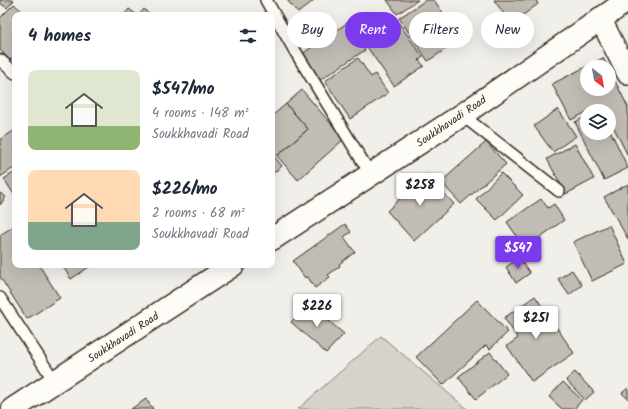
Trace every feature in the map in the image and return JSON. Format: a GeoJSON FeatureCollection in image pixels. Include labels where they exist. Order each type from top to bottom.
{"type":"FeatureCollection","features":[{"type":"Feature","properties":{"kind":"street","name":"Soukkhavadi Road"},"geometry":{"type":"LineString","coordinates":[[275,237],[462,115],[628,0]]}},
{"type":"Feature","properties":{"kind":"street"},"geometry":{"type":"LineString","coordinates":[[600,18],[628,74]]}},
{"type":"Feature","properties":{"kind":"street","name":"Soukkhavadi Road"},"geometry":{"type":"LineString","coordinates":[[13,409],[228,268]]}},
{"type":"Feature","properties":{"kind":"lane"},"geometry":{"type":"LineString","coordinates":[[266,0],[273,12]]}},
{"type":"Feature","properties":{"kind":"lane"},"geometry":{"type":"LineString","coordinates":[[275,16],[371,175]]}},
{"type":"Feature","properties":{"kind":"lane"},"geometry":{"type":"LineString","coordinates":[[0,60],[12,70]]}},
{"type":"Feature","properties":{"kind":"lane"},"geometry":{"type":"LineString","coordinates":[[462,115],[559,191]]}},
{"type":"Feature","properties":{"kind":"lane"},"geometry":{"type":"LineString","coordinates":[[0,298],[55,382]]}},
{"type":"Feature","properties":{"kind":"shaded area"},"geometry":{"type":"Polygon","coordinates":[[[381,336],[467,409],[298,409],[381,336]]]}},
{"type":"Feature","properties":{"kind":"building"},"geometry":{"type":"Polygon","coordinates":[[[0,0],[14,0],[7,8],[0,3],[0,0]]]}},
{"type":"Feature","properties":{"kind":"building"},"geometry":{"type":"Polygon","coordinates":[[[287,0],[314,0],[299,12],[297,12],[287,0]]]}},
{"type":"Feature","properties":{"kind":"building"},"geometry":{"type":"Polygon","coordinates":[[[387,0],[418,0],[400,12],[396,12],[387,0]]]}},
{"type":"Feature","properties":{"kind":"building"},"geometry":{"type":"Polygon","coordinates":[[[426,0],[434,0],[442,12],[409,12],[409,33],[401,21],[401,17],[426,0]]]}},
{"type":"Feature","properties":{"kind":"building"},"geometry":{"type":"Polygon","coordinates":[[[494,0],[536,0],[538,4],[527,12],[502,12],[494,0]]]}},
{"type":"Feature","properties":{"kind":"building"},"geometry":{"type":"Polygon","coordinates":[[[14,4],[23,12],[12,12],[12,58],[10,60],[0,50],[0,18],[14,4]]]}},
{"type":"Feature","properties":{"kind":"building"},"geometry":{"type":"Polygon","coordinates":[[[345,24],[345,48],[364,48],[365,50],[320,80],[302,54],[311,48],[337,48],[337,30],[345,24]]]}},
{"type":"Feature","properties":{"kind":"building"},"geometry":{"type":"Polygon","coordinates":[[[401,26],[409,37],[409,48],[417,48],[423,57],[419,60],[424,66],[394,86],[368,48],[401,48],[401,26]]]}},
{"type":"Feature","properties":{"kind":"building"},"geometry":{"type":"Polygon","coordinates":[[[419,48],[448,48],[428,61],[419,48]]]}},
{"type":"Feature","properties":{"kind":"building"},"geometry":{"type":"Polygon","coordinates":[[[358,58],[371,77],[375,74],[388,93],[350,119],[325,81],[358,58]]]}},
{"type":"Feature","properties":{"kind":"building"},"geometry":{"type":"Polygon","coordinates":[[[580,70],[580,96],[616,96],[616,83],[628,107],[628,156],[616,132],[616,104],[580,104],[580,116],[571,120],[552,84],[580,70]]]}},
{"type":"Feature","properties":{"kind":"building"},"geometry":{"type":"Polygon","coordinates":[[[302,90],[344,139],[298,180],[277,156],[308,129],[286,104],[302,90]]]}},
{"type":"Feature","properties":{"kind":"building"},"geometry":{"type":"Polygon","coordinates":[[[286,104],[308,129],[277,156],[275,154],[275,113],[286,104]]]}},
{"type":"Feature","properties":{"kind":"building"},"geometry":{"type":"Polygon","coordinates":[[[558,109],[576,136],[553,152],[534,126],[558,109]]]}},
{"type":"Feature","properties":{"kind":"building"},"geometry":{"type":"Polygon","coordinates":[[[580,120],[580,132],[575,122],[580,120]]]}},
{"type":"Feature","properties":{"kind":"building"},"geometry":{"type":"Polygon","coordinates":[[[12,132],[12,169],[0,177],[0,140],[12,132]]]}},
{"type":"Feature","properties":{"kind":"building"},"geometry":{"type":"Polygon","coordinates":[[[584,140],[615,140],[628,168],[604,180],[584,140]]]}},
{"type":"Feature","properties":{"kind":"building"},"geometry":{"type":"Polygon","coordinates":[[[486,142],[506,164],[461,204],[441,182],[486,142]]]}},
{"type":"Feature","properties":{"kind":"building"},"geometry":{"type":"Polygon","coordinates":[[[575,144],[594,179],[566,194],[547,159],[575,144]]]}},
{"type":"Feature","properties":{"kind":"building"},"geometry":{"type":"Polygon","coordinates":[[[275,158],[282,166],[275,172],[275,158]]]}},
{"type":"Feature","properties":{"kind":"building"},"geometry":{"type":"Polygon","coordinates":[[[501,173],[523,195],[497,220],[476,199],[501,173]]]}},
{"type":"Feature","properties":{"kind":"building"},"geometry":{"type":"Polygon","coordinates":[[[12,174],[12,191],[4,179],[12,174]]]}},
{"type":"Feature","properties":{"kind":"building"},"geometry":{"type":"Polygon","coordinates":[[[426,174],[454,204],[414,241],[387,211],[426,174]]]}},
{"type":"Feature","properties":{"kind":"building"},"geometry":{"type":"Polygon","coordinates":[[[628,184],[628,239],[604,197],[628,184]]]}},
{"type":"Feature","properties":{"kind":"building"},"geometry":{"type":"Polygon","coordinates":[[[0,193],[6,197],[0,205],[0,193]]]}},
{"type":"Feature","properties":{"kind":"building"},"geometry":{"type":"Polygon","coordinates":[[[541,199],[548,208],[554,204],[564,220],[525,248],[507,222],[541,199]]]}},
{"type":"Feature","properties":{"kind":"building"},"geometry":{"type":"Polygon","coordinates":[[[345,224],[351,232],[344,237],[355,252],[339,264],[340,266],[328,275],[330,277],[315,288],[307,276],[305,278],[293,261],[345,224]]]}},
{"type":"Feature","properties":{"kind":"building"},"geometry":{"type":"Polygon","coordinates":[[[609,225],[627,264],[592,281],[573,242],[609,225]]]}},
{"type":"Feature","properties":{"kind":"building"},"geometry":{"type":"Polygon","coordinates":[[[12,227],[12,268],[41,268],[60,298],[27,319],[0,277],[0,235],[12,227]]]}},
{"type":"Feature","properties":{"kind":"building"},"geometry":{"type":"Polygon","coordinates":[[[519,258],[530,273],[516,283],[506,267],[519,258]]]}},
{"type":"Feature","properties":{"kind":"building"},"geometry":{"type":"Polygon","coordinates":[[[64,268],[88,268],[71,279],[64,268]]]}},
{"type":"Feature","properties":{"kind":"building"},"geometry":{"type":"Polygon","coordinates":[[[572,270],[582,285],[569,295],[558,279],[572,270]]]}},
{"type":"Feature","properties":{"kind":"building"},"geometry":{"type":"Polygon","coordinates":[[[535,296],[574,353],[532,382],[507,346],[518,338],[504,318],[535,296]]]}},
{"type":"Feature","properties":{"kind":"building"},"geometry":{"type":"Polygon","coordinates":[[[477,300],[508,332],[490,349],[486,345],[443,385],[416,357],[477,300]]]}},
{"type":"Feature","properties":{"kind":"building"},"geometry":{"type":"Polygon","coordinates":[[[308,303],[344,334],[326,353],[291,322],[308,303]]]}},
{"type":"Feature","properties":{"kind":"building"},"geometry":{"type":"Polygon","coordinates":[[[490,352],[507,374],[476,399],[458,377],[490,352]]]}},
{"type":"Feature","properties":{"kind":"building"},"geometry":{"type":"Polygon","coordinates":[[[575,372],[594,392],[585,400],[566,380],[575,372]]]}},
{"type":"Feature","properties":{"kind":"building"},"geometry":{"type":"Polygon","coordinates":[[[563,382],[582,400],[574,409],[562,409],[549,397],[563,382]]]}},
{"type":"Feature","properties":{"kind":"building"},"geometry":{"type":"Polygon","coordinates":[[[628,388],[628,399],[622,393],[628,388]]]}},
{"type":"Feature","properties":{"kind":"building"},"geometry":{"type":"Polygon","coordinates":[[[146,399],[153,409],[131,409],[146,399]]]}}]}
